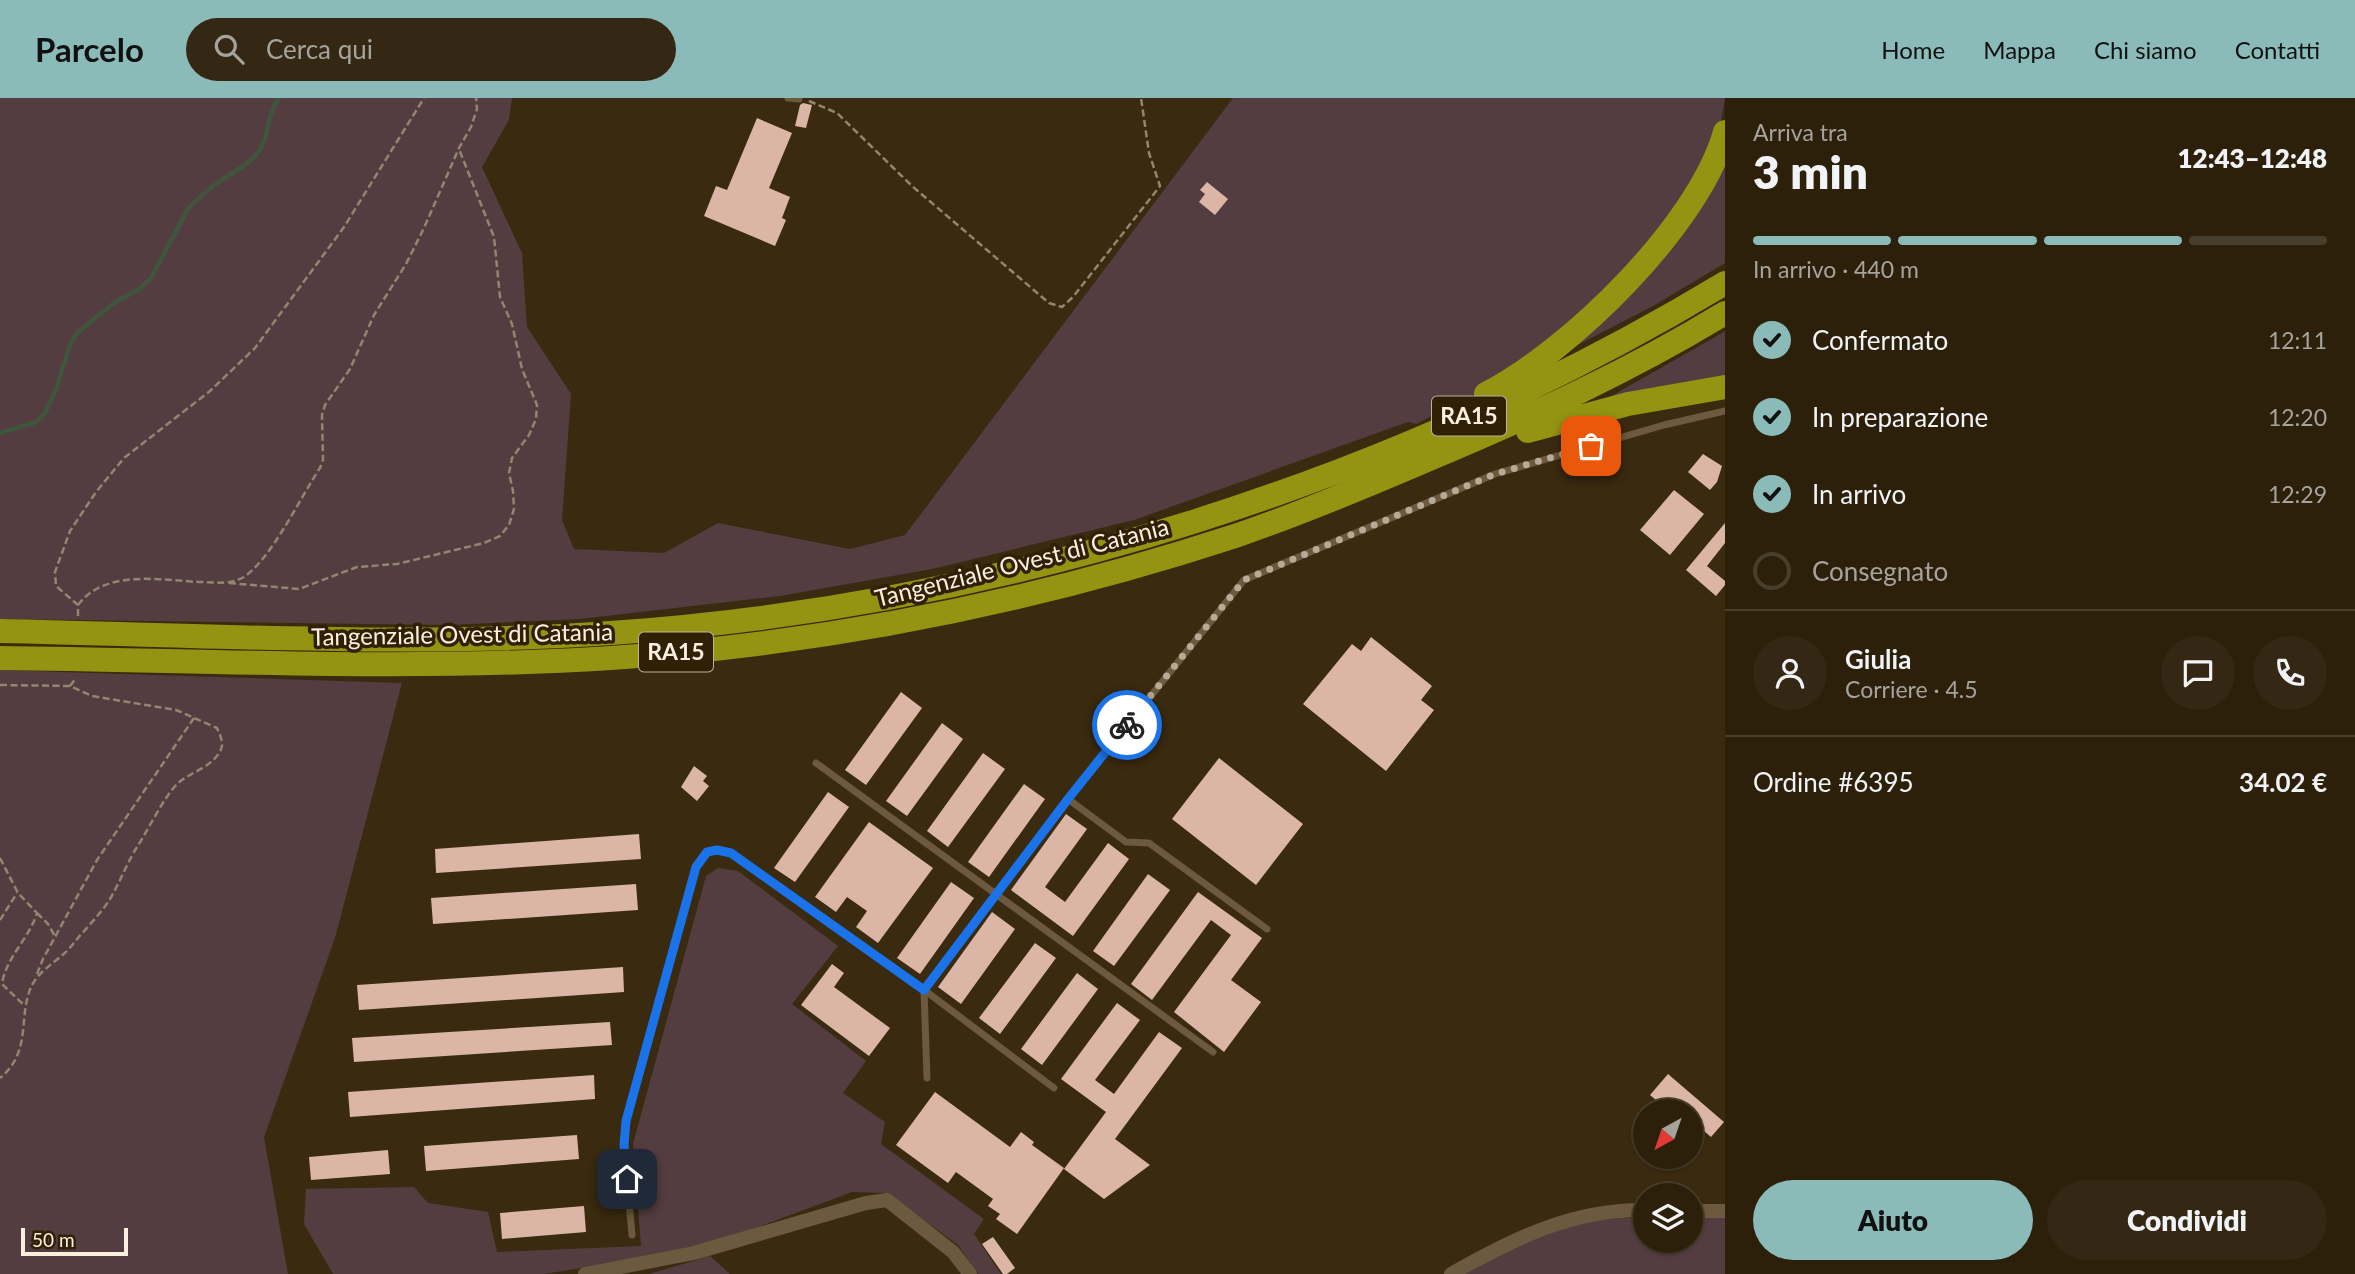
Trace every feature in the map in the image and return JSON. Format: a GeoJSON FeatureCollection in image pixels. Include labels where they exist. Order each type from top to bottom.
{"type":"FeatureCollection","features":[{"type":"Feature","properties":{"kind":"highway"},"geometry":{"type":"LineString","coordinates":[[1199,519],[1272,483],[1455,410],[1493,391],[1533,365],[1599,310],[1638,271],[1664,239],[1709,171],[1725,132]]}},
{"type":"Feature","properties":{"kind":"highway","name":"Tangenziale Ovest di Catania"},"geometry":{"type":"LineString","coordinates":[[0,631],[386,640],[611,633],[701,624],[915,593],[1071,556],[1199,519],[1305,483],[1428,435],[1518,394],[1612,347],[1725,283]]}},
{"type":"Feature","properties":{"kind":"highway","name":"Tangenziale Ovest di Catania"},"geometry":{"type":"LineString","coordinates":[[0,657],[399,665],[563,660],[716,649],[922,618],[1080,581],[1238,535],[1339,497],[1533,416],[1725,313]]}},
{"type":"Feature","properties":{"kind":"highway"},"geometry":{"type":"LineString","coordinates":[[1339,497],[1471,455],[1537,428],[1628,404],[1725,387]]}},
{"type":"Feature","properties":{"kind":"street"},"geometry":{"type":"LineString","coordinates":[[585,1274],[694,1253],[866,1203],[887,1200],[953,1252],[970,1274]]}},
{"type":"Feature","properties":{"kind":"street"},"geometry":{"type":"LineString","coordinates":[[1451,1274],[1525,1235],[1568,1219],[1633,1210]]}},
{"type":"Feature","properties":{"kind":"street"},"geometry":{"type":"LineString","coordinates":[[1703,1211],[1725,1212]]}},
{"type":"Feature","properties":{"kind":"lane"},"geometry":{"type":"LineString","coordinates":[[788,98],[799,99]]}},
{"type":"Feature","properties":{"kind":"lane"},"geometry":{"type":"LineString","coordinates":[[928,1078],[924,990],[1068,799],[1244,580],[1495,474],[1664,425],[1725,411]]}},
{"type":"Feature","properties":{"kind":"lane"},"geometry":{"type":"LineString","coordinates":[[816,763],[1213,1052]]}},
{"type":"Feature","properties":{"kind":"lane"},"geometry":{"type":"LineString","coordinates":[[1068,799],[1126,842],[1149,843],[1267,929]]}},
{"type":"Feature","properties":{"kind":"lane"},"geometry":{"type":"LineString","coordinates":[[632,1236],[624,1145],[626,1121],[696,867],[707,852],[717,850],[731,853],[924,990],[1054,1088]]}},
{"type":"Feature","properties":{"kind":"path"},"geometry":{"type":"LineString","coordinates":[[78,605],[56,586],[55,572],[70,531],[96,492],[124,458],[210,391],[255,348],[344,227],[424,98]]}},
{"type":"Feature","properties":{"kind":"path"},"geometry":{"type":"LineString","coordinates":[[226,583],[242,578],[255,567],[283,530],[320,468],[323,460],[322,424],[325,405],[351,369],[374,315],[406,264],[471,127],[477,109],[476,98]]}},
{"type":"Feature","properties":{"kind":"path"},"geometry":{"type":"LineString","coordinates":[[799,99],[817,103],[837,113],[879,156],[937,208],[1049,303],[1062,307],[1082,287],[1160,186],[1149,153],[1141,98]]}},
{"type":"Feature","properties":{"kind":"path"},"geometry":{"type":"LineString","coordinates":[[78,623],[78,605],[96,587],[136,579],[299,589],[357,567],[397,564],[484,543],[500,536],[509,525],[514,509],[509,473],[512,458],[529,435],[536,419],[537,405],[522,369],[512,324],[500,297],[494,237],[459,148]]}},
{"type":"Feature","properties":{"kind":"path"},"geometry":{"type":"LineString","coordinates":[[70,686],[78,673]]}},
{"type":"Feature","properties":{"kind":"path"},"geometry":{"type":"LineString","coordinates":[[0,685],[70,686],[92,696],[176,710],[217,728],[222,739],[221,751],[211,764],[191,773],[175,786],[134,852],[110,900],[68,951],[36,978]]}},
{"type":"Feature","properties":{"kind":"path"},"geometry":{"type":"LineString","coordinates":[[0,1077],[14,1062],[20,1046],[31,988],[43,959],[97,860],[195,717]]}},
{"type":"Feature","properties":{"kind":"path"},"geometry":{"type":"LineString","coordinates":[[0,858],[18,892],[48,923],[56,938]]}},
{"type":"Feature","properties":{"kind":"path"},"geometry":{"type":"LineString","coordinates":[[0,920],[18,892]]}},
{"type":"Feature","properties":{"kind":"path"},"geometry":{"type":"LineString","coordinates":[[26,1007],[2,984],[4,971],[34,923],[37,913]]}},
{"type":"Feature","properties":{"kind":"shaded area"},"geometry":{"type":"Polygon","coordinates":[[[0,98],[512,98],[509,120],[482,167],[522,253],[527,327],[571,394],[562,520],[574,549],[664,553],[718,523],[850,549],[905,535],[1233,98],[1725,98],[1719,135],[1704,169],[1614,288],[1492,385],[1416,424],[1408,422],[1134,520],[932,569],[780,596],[580,619],[449,625],[0,619],[0,98]]]}},
{"type":"Feature","properties":{"kind":"shaded area"},"geometry":{"type":"Polygon","coordinates":[[[1725,152],[1725,263],[1653,306],[1566,351],[1725,152]]]}},
{"type":"Feature","properties":{"kind":"shaded area"},"geometry":{"type":"Polygon","coordinates":[[[1725,331],[1725,379],[1606,399],[1710,340],[1725,331]]]}},
{"type":"Feature","properties":{"kind":"shaded area"},"geometry":{"type":"Polygon","coordinates":[[[0,670],[402,683],[335,938],[264,1137],[288,1274],[0,1274],[0,670]]]}},
{"type":"Feature","properties":{"kind":"shaded area"},"geometry":{"type":"Polygon","coordinates":[[[718,868],[738,871],[838,946],[792,1004],[866,1061],[843,1093],[885,1122],[881,1144],[984,1219],[974,1234],[1001,1274],[978,1274],[958,1245],[887,1193],[852,1192],[731,1237],[644,1258],[544,1274],[333,1274],[304,1224],[306,1189],[414,1187],[428,1203],[488,1212],[497,1252],[641,1246],[633,1144],[706,876],[718,868]]]}},
{"type":"Feature","properties":{"kind":"shaded area"},"geometry":{"type":"Polygon","coordinates":[[[1703,1216],[1725,1217],[1725,1274],[1465,1274],[1537,1235],[1572,1225],[1633,1217],[1633,1253],[1703,1253],[1703,1216]]]}},
{"type":"Feature","properties":{"kind":"shaded area"},"geometry":{"type":"Polygon","coordinates":[[[710,1256],[730,1274],[649,1274],[710,1256]]]}},
{"type":"Feature","properties":{"kind":"building"},"geometry":{"type":"Polygon","coordinates":[[[800,105],[812,105],[806,128],[795,126],[800,105]]]}},
{"type":"Feature","properties":{"kind":"building"},"geometry":{"type":"Polygon","coordinates":[[[757,118],[792,133],[769,188],[790,197],[782,218],[786,220],[775,246],[704,216],[716,186],[727,190],[757,118]]]}},
{"type":"Feature","properties":{"kind":"building"},"geometry":{"type":"Polygon","coordinates":[[[1207,182],[1228,199],[1215,215],[1199,202],[1205,194],[1200,190],[1207,182]]]}},
{"type":"Feature","properties":{"kind":"building"},"geometry":{"type":"Polygon","coordinates":[[[1703,454],[1722,466],[1717,482],[1710,490],[1688,472],[1703,454]]]}},
{"type":"Feature","properties":{"kind":"building"},"geometry":{"type":"Polygon","coordinates":[[[1674,490],[1704,514],[1670,555],[1640,530],[1674,490]]]}},
{"type":"Feature","properties":{"kind":"building"},"geometry":{"type":"Polygon","coordinates":[[[1725,523],[1725,543],[1707,566],[1725,581],[1716,596],[1686,570],[1725,523]]]}},
{"type":"Feature","properties":{"kind":"building"},"geometry":{"type":"Polygon","coordinates":[[[1371,637],[1432,686],[1421,700],[1434,710],[1386,771],[1303,704],[1352,644],[1361,651],[1371,637]]]}},
{"type":"Feature","properties":{"kind":"building"},"geometry":{"type":"Polygon","coordinates":[[[901,692],[922,708],[866,785],[845,770],[901,692]]]}},
{"type":"Feature","properties":{"kind":"building"},"geometry":{"type":"Polygon","coordinates":[[[942,723],[963,739],[907,816],[886,801],[942,723]]]}},
{"type":"Feature","properties":{"kind":"building"},"geometry":{"type":"Polygon","coordinates":[[[983,753],[1005,769],[948,847],[927,831],[983,753]]]}},
{"type":"Feature","properties":{"kind":"building"},"geometry":{"type":"Polygon","coordinates":[[[1219,758],[1303,824],[1256,885],[1172,819],[1219,758]]]}},
{"type":"Feature","properties":{"kind":"building"},"geometry":{"type":"Polygon","coordinates":[[[694,766],[707,776],[703,781],[709,786],[697,801],[681,787],[694,766]]]}},
{"type":"Feature","properties":{"kind":"building"},"geometry":{"type":"Polygon","coordinates":[[[1024,784],[1045,799],[989,877],[968,862],[1024,784]]]}},
{"type":"Feature","properties":{"kind":"building"},"geometry":{"type":"Polygon","coordinates":[[[828,792],[849,807],[795,882],[774,868],[828,792]]]}},
{"type":"Feature","properties":{"kind":"building"},"geometry":{"type":"Polygon","coordinates":[[[1066,814],[1087,829],[1045,887],[1065,902],[1108,843],[1129,859],[1073,936],[1011,890],[1066,814]]]}},
{"type":"Feature","properties":{"kind":"building"},"geometry":{"type":"Polygon","coordinates":[[[869,822],[933,868],[878,943],[856,927],[867,911],[847,897],[836,912],[815,897],[869,822]]]}},
{"type":"Feature","properties":{"kind":"building"},"geometry":{"type":"Polygon","coordinates":[[[639,834],[641,859],[436,873],[435,849],[639,834]]]}},
{"type":"Feature","properties":{"kind":"building"},"geometry":{"type":"Polygon","coordinates":[[[1148,874],[1170,890],[1114,966],[1093,951],[1148,874]]]}},
{"type":"Feature","properties":{"kind":"building"},"geometry":{"type":"Polygon","coordinates":[[[951,882],[974,898],[920,974],[897,958],[951,882]]]}},
{"type":"Feature","properties":{"kind":"building"},"geometry":{"type":"Polygon","coordinates":[[[636,884],[638,910],[433,924],[431,898],[636,884]]]}},
{"type":"Feature","properties":{"kind":"building"},"geometry":{"type":"Polygon","coordinates":[[[1198,892],[1262,938],[1231,980],[1261,1002],[1224,1052],[1174,1012],[1231,935],[1211,920],[1152,1000],[1131,984],[1198,892]]]}},
{"type":"Feature","properties":{"kind":"building"},"geometry":{"type":"Polygon","coordinates":[[[992,912],[1015,929],[961,1004],[938,987],[992,912]]]}},
{"type":"Feature","properties":{"kind":"building"},"geometry":{"type":"Polygon","coordinates":[[[1035,943],[1056,958],[1000,1034],[979,1018],[1035,943]]]}},
{"type":"Feature","properties":{"kind":"building"},"geometry":{"type":"Polygon","coordinates":[[[832,964],[844,973],[834,987],[890,1028],[869,1056],[801,1005],[832,964]]]}},
{"type":"Feature","properties":{"kind":"building"},"geometry":{"type":"Polygon","coordinates":[[[623,967],[624,992],[359,1010],[357,985],[623,967]]]}},
{"type":"Feature","properties":{"kind":"building"},"geometry":{"type":"Polygon","coordinates":[[[1077,973],[1098,989],[1042,1065],[1021,1049],[1077,973]]]}},
{"type":"Feature","properties":{"kind":"building"},"geometry":{"type":"Polygon","coordinates":[[[1117,1003],[1140,1020],[1095,1080],[1114,1094],[1159,1032],[1182,1048],[1115,1139],[1150,1165],[1104,1199],[1064,1169],[1106,1112],[1061,1079],[1117,1003]]]}},
{"type":"Feature","properties":{"kind":"building"},"geometry":{"type":"Polygon","coordinates":[[[610,1022],[612,1045],[354,1062],[352,1038],[610,1022]]]}},
{"type":"Feature","properties":{"kind":"building"},"geometry":{"type":"Polygon","coordinates":[[[1668,1074],[1697,1099],[1655,1099],[1650,1095],[1668,1074]]]}},
{"type":"Feature","properties":{"kind":"building"},"geometry":{"type":"Polygon","coordinates":[[[594,1075],[595,1099],[350,1117],[348,1092],[594,1075]]]}},
{"type":"Feature","properties":{"kind":"building"},"geometry":{"type":"Polygon","coordinates":[[[935,1092],[1010,1147],[1021,1132],[1034,1142],[1032,1145],[1064,1168],[1017,1234],[996,1219],[1000,1214],[988,1206],[993,1199],[956,1172],[948,1183],[896,1145],[935,1092]]]}},
{"type":"Feature","properties":{"kind":"building"},"geometry":{"type":"Polygon","coordinates":[[[1703,1104],[1724,1122],[1711,1137],[1703,1130],[1703,1104]]]}},
{"type":"Feature","properties":{"kind":"building"},"geometry":{"type":"Polygon","coordinates":[[[577,1135],[579,1159],[426,1171],[424,1146],[577,1135]]]}},
{"type":"Feature","properties":{"kind":"building"},"geometry":{"type":"Polygon","coordinates":[[[388,1150],[390,1174],[311,1180],[309,1157],[388,1150]]]}},
{"type":"Feature","properties":{"kind":"building"},"geometry":{"type":"Polygon","coordinates":[[[584,1206],[586,1232],[502,1239],[500,1213],[584,1206]]]}},
{"type":"Feature","properties":{"kind":"building"},"geometry":{"type":"Polygon","coordinates":[[[993,1237],[1015,1268],[1007,1274],[1003,1274],[982,1244],[993,1237]]]}},
{"type":"Feature","properties":{"kind":"waterway"},"geometry":{"type":"LineString","coordinates":[[0,433],[36,422],[45,413],[55,392],[71,342],[79,331],[114,303],[141,288],[151,278],[188,209],[257,154],[279,98]]}},
{"type":"Feature","properties":{"kind":"way so far"},"geometry":{"type":"LineString","coordinates":[[1127,725],[1244,580],[1495,474],[1591,446]]}},
{"type":"Feature","properties":{"kind":"route"},"geometry":{"type":"LineString","coordinates":[[627,1179],[624,1145],[626,1121],[696,867],[707,852],[717,850],[731,853],[924,990],[1127,725]]}}]}
